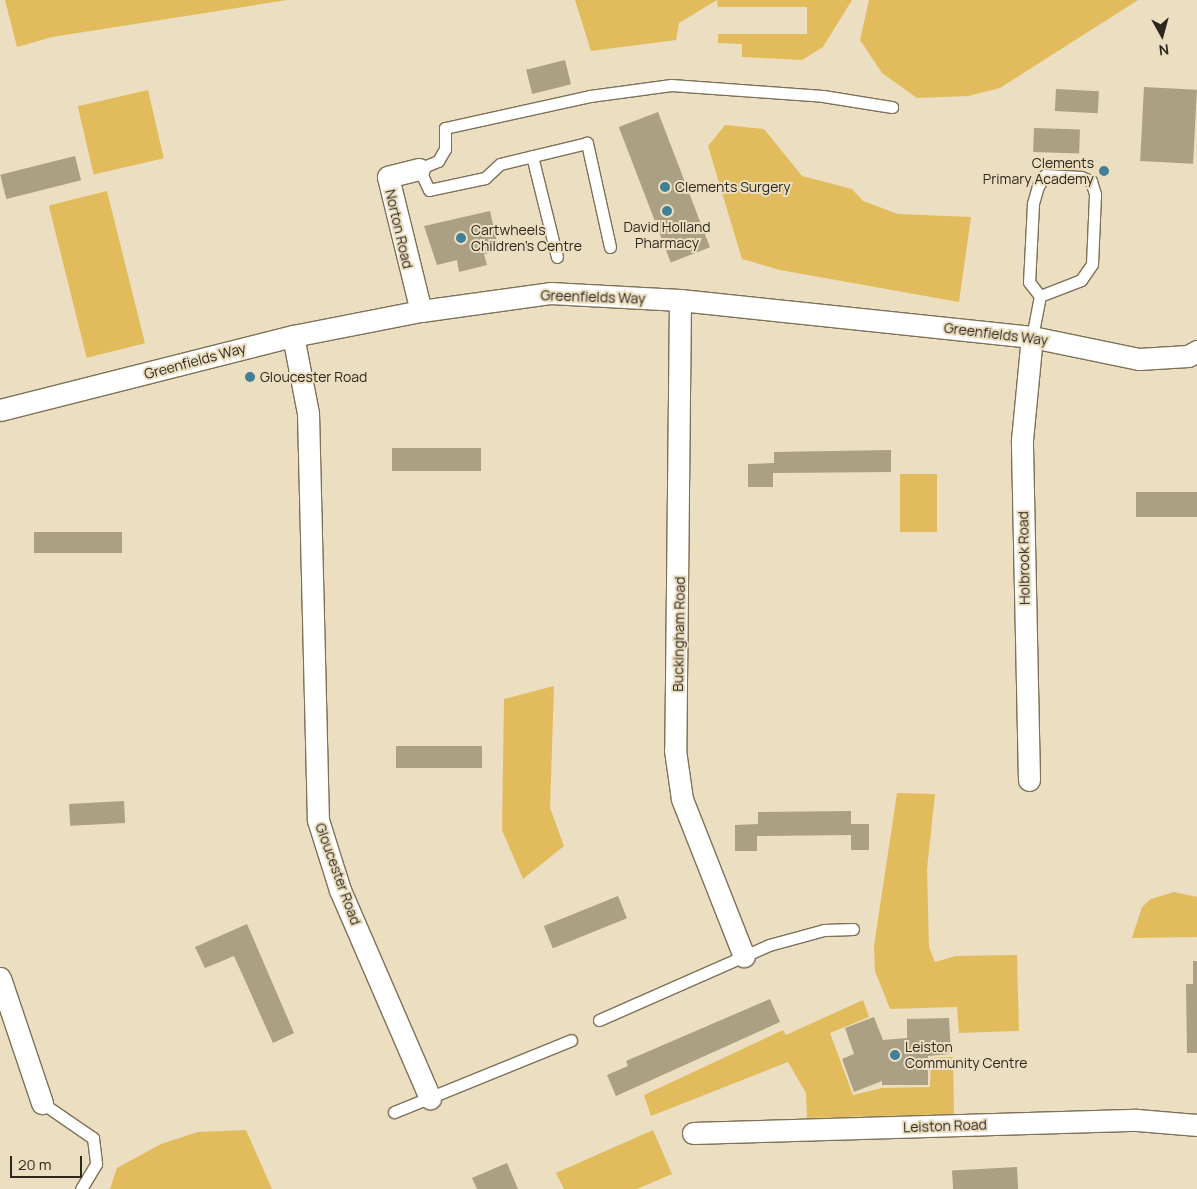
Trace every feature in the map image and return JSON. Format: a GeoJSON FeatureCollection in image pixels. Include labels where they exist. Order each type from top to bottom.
{"type":"FeatureCollection","features":[{"type":"Feature","properties":{"kind":"street","name":"Norton Road"},"geometry":{"type":"LineString","coordinates":[[419,169],[388,177],[421,311]]}},
{"type":"Feature","properties":{"kind":"street","name":"Greenfields Way"},"geometry":{"type":"LineString","coordinates":[[0,410],[293,336],[421,311],[550,293],[680,300],[1032,337],[1139,359],[1165,359],[1197,351]]}},
{"type":"Feature","properties":{"kind":"street","name":"Buckingham Road"},"geometry":{"type":"LineString","coordinates":[[680,300],[675,750],[682,799],[744,956]]}},
{"type":"Feature","properties":{"kind":"street","name":"Gloucester Road"},"geometry":{"type":"LineString","coordinates":[[293,336],[308,413],[318,820],[340,890],[430,1098]]}},
{"type":"Feature","properties":{"kind":"street","name":"Holbrook Road"},"geometry":{"type":"LineString","coordinates":[[1029,780],[1022,440],[1032,337]]}},
{"type":"Feature","properties":{"kind":"street","name":"Greenfields Way"},"geometry":{"type":"LineString","coordinates":[[1165,359],[1187,368],[1197,365]]}},
{"type":"Feature","properties":{"kind":"street"},"geometry":{"type":"LineString","coordinates":[[0,978],[42,1103]]}},
{"type":"Feature","properties":{"kind":"street","name":"Leiston Road"},"geometry":{"type":"LineString","coordinates":[[693,1133],[1137,1120],[1197,1125]]}},
{"type":"Feature","properties":{"kind":"lane"},"geometry":{"type":"LineString","coordinates":[[610,247],[588,143],[500,164],[485,178],[429,190],[419,169],[438,161],[445,149],[445,128],[590,96],[671,85],[823,96],[892,107]]}},
{"type":"Feature","properties":{"kind":"lane"},"geometry":{"type":"LineString","coordinates":[[532,156],[557,257]]}},
{"type":"Feature","properties":{"kind":"lane"},"geometry":{"type":"LineString","coordinates":[[1032,337],[1040,296],[1029,282],[1033,204],[1038,186],[1046,175],[1081,177],[1091,181],[1095,194],[1092,264],[1081,280],[1040,296]]}},
{"type":"Feature","properties":{"kind":"lane"},"geometry":{"type":"LineString","coordinates":[[599,1020],[769,945],[824,930],[852,929]]}},
{"type":"Feature","properties":{"kind":"lane"},"geometry":{"type":"LineString","coordinates":[[394,1112],[571,1040]]}},
{"type":"Feature","properties":{"kind":"lane"},"geometry":{"type":"LineString","coordinates":[[42,1103],[93,1138],[96,1164],[81,1189]]}},
{"type":"Feature","properties":{"kind":"shaded area"},"geometry":{"type":"Polygon","coordinates":[[[5,0],[287,0],[52,37],[17,47],[5,0]]]}},
{"type":"Feature","properties":{"kind":"shaded area"},"geometry":{"type":"Polygon","coordinates":[[[575,0],[717,0],[679,23],[676,40],[591,51],[575,0]]]}},
{"type":"Feature","properties":{"kind":"shaded area"},"geometry":{"type":"Polygon","coordinates":[[[717,0],[852,0],[823,47],[802,60],[742,57],[742,44],[718,43],[718,34],[807,34],[807,7],[718,7],[717,0]]]}},
{"type":"Feature","properties":{"kind":"shaded area"},"geometry":{"type":"Polygon","coordinates":[[[869,0],[1138,0],[1000,88],[968,96],[917,98],[882,73],[860,40],[869,0]]]}},
{"type":"Feature","properties":{"kind":"shaded area"},"geometry":{"type":"Polygon","coordinates":[[[148,90],[164,158],[94,174],[78,106],[148,90]]]}},
{"type":"Feature","properties":{"kind":"shaded area"},"geometry":{"type":"Polygon","coordinates":[[[725,125],[764,129],[802,176],[852,189],[863,201],[898,214],[971,217],[959,302],[780,270],[742,259],[708,146],[725,125]]]}},
{"type":"Feature","properties":{"kind":"shaded area"},"geometry":{"type":"Polygon","coordinates":[[[107,191],[145,343],[87,358],[49,206],[107,191]]]}},
{"type":"Feature","properties":{"kind":"shaded area"},"geometry":{"type":"Polygon","coordinates":[[[900,474],[937,474],[937,532],[900,532],[900,474]]]}},
{"type":"Feature","properties":{"kind":"shaded area"},"geometry":{"type":"Polygon","coordinates":[[[554,686],[550,808],[564,846],[523,879],[502,830],[504,699],[554,686]]]}},
{"type":"Feature","properties":{"kind":"shaded area"},"geometry":{"type":"Polygon","coordinates":[[[897,793],[935,794],[927,869],[929,947],[935,962],[956,956],[1017,955],[1019,1031],[959,1033],[957,1007],[890,1009],[875,971],[874,946],[897,793]]]}},
{"type":"Feature","properties":{"kind":"shaded area"},"geometry":{"type":"Polygon","coordinates":[[[1174,892],[1197,897],[1197,937],[1132,938],[1142,907],[1151,899],[1174,892]]]}},
{"type":"Feature","properties":{"kind":"shaded area"},"geometry":{"type":"Polygon","coordinates":[[[863,1000],[869,1017],[830,1033],[853,1095],[882,1088],[930,1087],[931,1058],[953,1057],[954,1114],[807,1118],[806,1093],[788,1062],[651,1116],[644,1095],[783,1030],[786,1035],[863,1000]]]}},
{"type":"Feature","properties":{"kind":"shaded area"},"geometry":{"type":"Polygon","coordinates":[[[246,1130],[272,1189],[110,1189],[117,1168],[161,1144],[198,1132],[246,1130]]]}},
{"type":"Feature","properties":{"kind":"shaded area"},"geometry":{"type":"Polygon","coordinates":[[[653,1130],[672,1174],[637,1189],[564,1189],[556,1173],[653,1130]]]}},
{"type":"Feature","properties":{"kind":"building"},"geometry":{"type":"Polygon","coordinates":[[[565,60],[571,84],[532,94],[526,70],[565,60]]]}},
{"type":"Feature","properties":{"kind":"building"},"geometry":{"type":"Polygon","coordinates":[[[1144,87],[1197,90],[1193,164],[1140,161],[1144,87]]]}},
{"type":"Feature","properties":{"kind":"building"},"geometry":{"type":"Polygon","coordinates":[[[1056,89],[1099,91],[1098,113],[1055,111],[1056,89]]]}},
{"type":"Feature","properties":{"kind":"building","name":"Clements Surgery"},"geometry":{"type":"Polygon","coordinates":[[[658,112],[710,247],[671,262],[619,127],[658,112]]]}},
{"type":"Feature","properties":{"kind":"building"},"geometry":{"type":"Polygon","coordinates":[[[1034,128],[1080,130],[1079,154],[1033,152],[1034,128]]]}},
{"type":"Feature","properties":{"kind":"building"},"geometry":{"type":"Polygon","coordinates":[[[75,156],[81,180],[6,199],[0,175],[75,156]]]}},
{"type":"Feature","properties":{"kind":"building","name":"Cartwheels Children's Centre"},"geometry":{"type":"Polygon","coordinates":[[[490,211],[499,251],[484,254],[487,265],[459,272],[457,260],[437,265],[424,226],[490,211]]]}},
{"type":"Feature","properties":{"kind":"building"},"geometry":{"type":"Polygon","coordinates":[[[392,448],[481,448],[481,471],[392,471],[392,448]]]}},
{"type":"Feature","properties":{"kind":"building"},"geometry":{"type":"Polygon","coordinates":[[[891,450],[891,472],[773,473],[773,487],[748,487],[748,464],[774,463],[774,452],[891,450]]]}},
{"type":"Feature","properties":{"kind":"building"},"geometry":{"type":"Polygon","coordinates":[[[1136,492],[1197,492],[1197,517],[1136,517],[1136,492]]]}},
{"type":"Feature","properties":{"kind":"building"},"geometry":{"type":"Polygon","coordinates":[[[34,532],[122,532],[122,553],[34,553],[34,532]]]}},
{"type":"Feature","properties":{"kind":"building"},"geometry":{"type":"Polygon","coordinates":[[[396,746],[482,746],[482,768],[396,768],[396,746]]]}},
{"type":"Feature","properties":{"kind":"building"},"geometry":{"type":"Polygon","coordinates":[[[124,801],[125,823],[70,826],[69,804],[124,801]]]}},
{"type":"Feature","properties":{"kind":"building"},"geometry":{"type":"Polygon","coordinates":[[[851,811],[851,824],[869,824],[869,850],[851,850],[851,835],[757,836],[757,851],[735,851],[735,825],[758,824],[758,812],[851,811]]]}},
{"type":"Feature","properties":{"kind":"building"},"geometry":{"type":"Polygon","coordinates":[[[618,896],[627,918],[553,948],[544,926],[618,896]]]}},
{"type":"Feature","properties":{"kind":"building"},"geometry":{"type":"Polygon","coordinates":[[[247,924],[294,1033],[273,1043],[234,956],[205,968],[195,947],[247,924]]]}},
{"type":"Feature","properties":{"kind":"building"},"geometry":{"type":"Polygon","coordinates":[[[1193,961],[1197,961],[1197,1053],[1187,1053],[1186,984],[1193,984],[1193,961]]]}},
{"type":"Feature","properties":{"kind":"building"},"geometry":{"type":"Polygon","coordinates":[[[770,999],[780,1022],[616,1096],[607,1075],[628,1066],[626,1061],[770,999]]]}},
{"type":"Feature","properties":{"kind":"building","name":"Leiston Community Centre"},"geometry":{"type":"Polygon","coordinates":[[[874,1017],[883,1040],[907,1038],[907,1019],[949,1018],[951,1054],[928,1056],[928,1085],[882,1085],[882,1081],[854,1092],[842,1059],[854,1054],[845,1028],[874,1017]]]}},
{"type":"Feature","properties":{"kind":"building"},"geometry":{"type":"Polygon","coordinates":[[[507,1163],[518,1189],[477,1189],[472,1178],[507,1163]]]}},
{"type":"Feature","properties":{"kind":"building"},"geometry":{"type":"Polygon","coordinates":[[[1017,1167],[1018,1189],[953,1189],[952,1170],[1017,1167]]]}},
{"type":"Feature","properties":{"kind":"place","name":"Clements Primary Academy"},"geometry":{"type":"Point","coordinates":[1104,171]}},
{"type":"Feature","properties":{"kind":"place","name":"Clements Surgery"},"geometry":{"type":"Point","coordinates":[665,187]}},
{"type":"Feature","properties":{"kind":"place","name":"David Holland Pharmacy"},"geometry":{"type":"Point","coordinates":[667,211]}},
{"type":"Feature","properties":{"kind":"place","name":"Cartwheels Children's Centre"},"geometry":{"type":"Point","coordinates":[461,238]}},
{"type":"Feature","properties":{"kind":"place","name":"Gloucester Road"},"geometry":{"type":"Point","coordinates":[250,377]}},
{"type":"Feature","properties":{"kind":"place","name":"Leiston Community Centre"},"geometry":{"type":"Point","coordinates":[895,1055]}}]}
